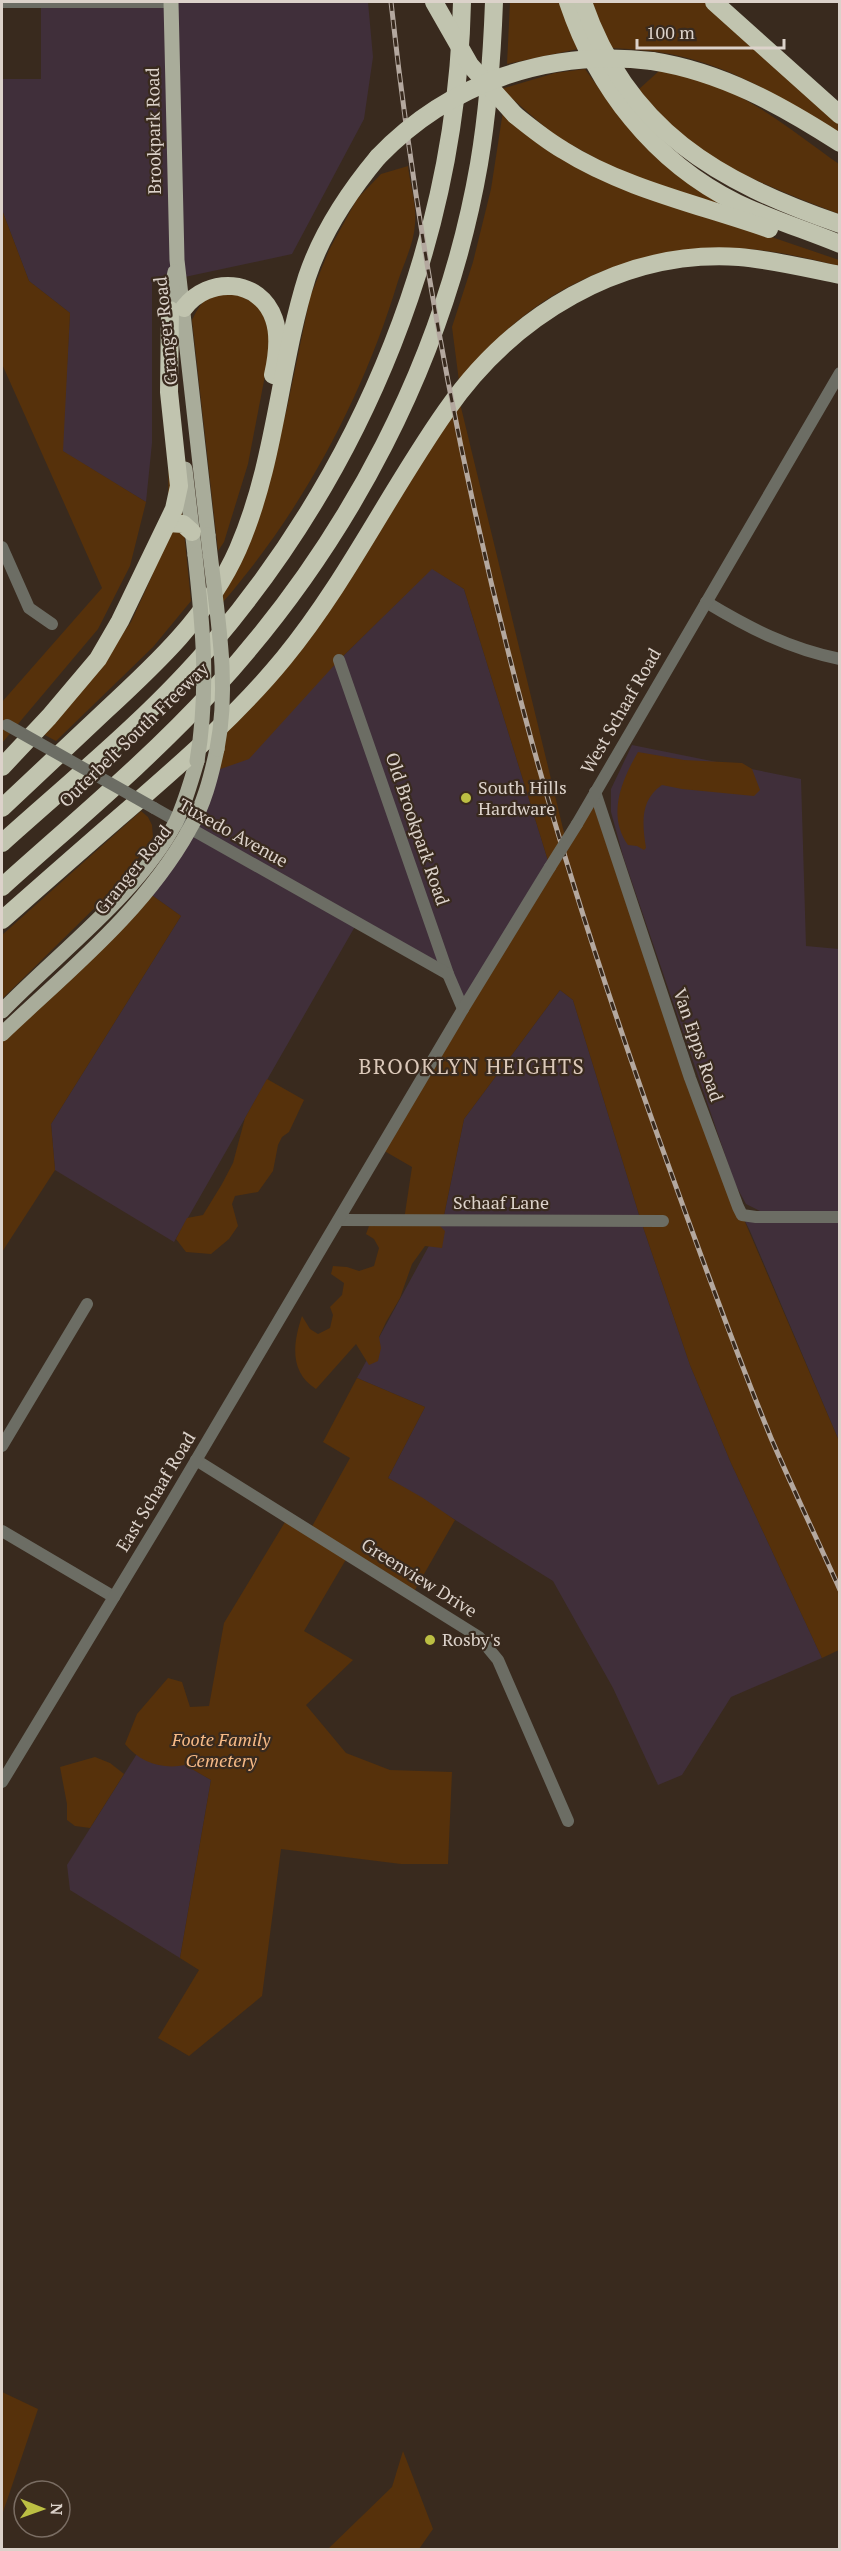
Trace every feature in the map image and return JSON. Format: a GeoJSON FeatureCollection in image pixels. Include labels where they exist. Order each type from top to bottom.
{"type":"FeatureCollection","features":[{"type":"Feature","properties":{"kind":"highway"},"geometry":{"type":"LineString","coordinates":[[434,2],[470,65],[515,115],[565,151],[620,178],[840,253]]}},
{"type":"Feature","properties":{"kind":"highway","name":"Outerbelt South Freeway"},"geometry":{"type":"LineString","coordinates":[[2,843],[124,732],[212,644],[286,548],[346,448],[367,408],[398,333],[432,226],[453,115],[462,2]]}},
{"type":"Feature","properties":{"kind":"highway","name":"Outerbelt South Freeway"},"geometry":{"type":"LineString","coordinates":[[2,887],[138,764],[215,688],[292,594],[358,494],[393,429],[420,369],[462,240],[484,130],[494,2]]}},
{"type":"Feature","properties":{"kind":"highway"},"geometry":{"type":"LineString","coordinates":[[568,2],[586,50],[597,70],[627,113],[663,153],[691,175],[737,203],[840,244]]}},
{"type":"Feature","properties":{"kind":"highway"},"geometry":{"type":"LineString","coordinates":[[583,2],[594,31],[614,69],[644,110],[670,135],[716,170],[748,188],[840,224]]}},
{"type":"Feature","properties":{"kind":"highway"},"geometry":{"type":"LineString","coordinates":[[714,2],[840,115]]}},
{"type":"Feature","properties":{"kind":"highway"},"geometry":{"type":"LineString","coordinates":[[2,808],[156,663],[195,618],[219,584],[237,550],[262,477],[308,276],[328,229],[343,203],[378,157],[423,117],[469,89],[504,76],[540,65],[612,58],[652,61],[697,70],[745,88],[840,143]]}},
{"type":"Feature","properties":{"kind":"highway"},"geometry":{"type":"LineString","coordinates":[[2,920],[167,776],[249,698],[284,658],[328,599],[447,409],[478,369],[523,328],[573,295],[600,281],[644,266],[684,259],[719,257],[758,259],[840,275]]}},
{"type":"Feature","properties":{"kind":"highway"},"geometry":{"type":"LineString","coordinates":[[2,767],[49,717],[98,659],[120,621],[168,523],[178,499],[179,486],[169,392],[177,309],[192,297],[210,288],[235,286],[247,288],[262,299],[274,318],[277,355],[261,441],[262,477]]}},
{"type":"Feature","properties":{"kind":"highway"},"geometry":{"type":"LineString","coordinates":[[168,523],[183,524],[200,534]]}},
{"type":"Feature","properties":{"kind":"main road","name":"Brookpark Road"},"geometry":{"type":"LineString","coordinates":[[171,2],[177,260]]}},
{"type":"Feature","properties":{"kind":"main road","name":"Granger Road"},"geometry":{"type":"LineString","coordinates":[[2,1034],[100,941],[169,862],[190,829],[206,794],[217,749],[222,719],[223,681],[200,534],[177,309],[177,260]]}},
{"type":"Feature","properties":{"kind":"main road","name":"Granger Road"},"geometry":{"type":"LineString","coordinates":[[2,1011],[129,887],[176,822],[197,761],[202,726],[205,658],[195,555],[200,534]]}},
{"type":"Feature","properties":{"kind":"street"},"geometry":{"type":"LineString","coordinates":[[2,2],[163,2]]}},
{"type":"Feature","properties":{"kind":"street","name":"West Schaaf Road"},"geometry":{"type":"LineString","coordinates":[[339,1220],[463,1009],[577,824],[840,373]]}},
{"type":"Feature","properties":{"kind":"street"},"geometry":{"type":"LineString","coordinates":[[2,549],[30,608],[52,624]]}},
{"type":"Feature","properties":{"kind":"street"},"geometry":{"type":"LineString","coordinates":[[706,602],[775,640],[815,654],[840,659]]}},
{"type":"Feature","properties":{"kind":"street","name":"Old Brookpark Road"},"geometry":{"type":"LineString","coordinates":[[339,660],[448,974],[463,1009]]}},
{"type":"Feature","properties":{"kind":"street","name":"Tuxedo Avenue"},"geometry":{"type":"LineString","coordinates":[[4,723],[448,974]]}},
{"type":"Feature","properties":{"kind":"street","name":"Van Epps Road"},"geometry":{"type":"LineString","coordinates":[[595,792],[690,1078],[742,1215],[840,1217]]}},
{"type":"Feature","properties":{"kind":"street","name":"Schaaf Lane"},"geometry":{"type":"LineString","coordinates":[[339,1220],[663,1221]]}},
{"type":"Feature","properties":{"kind":"street","name":"East Schaaf Road"},"geometry":{"type":"LineString","coordinates":[[2,1782],[339,1220]]}},
{"type":"Feature","properties":{"kind":"street"},"geometry":{"type":"LineString","coordinates":[[2,1446],[87,1304]]}},
{"type":"Feature","properties":{"kind":"street","name":"Greenview Drive"},"geometry":{"type":"LineString","coordinates":[[196,1460],[479,1637],[498,1660],[568,1821]]}},
{"type":"Feature","properties":{"kind":"street"},"geometry":{"type":"LineString","coordinates":[[2,1531],[114,1597]]}},
{"type":"Feature","properties":{"kind":"shaded area"},"geometry":{"type":"Polygon","coordinates":[[[41,2],[368,2],[373,57],[364,119],[292,254],[152,284],[152,443],[146,502],[62,451],[70,313],[29,281],[2,210],[2,79],[41,79],[41,2]]]}},
{"type":"Feature","properties":{"kind":"shaded area"},"geometry":{"type":"Polygon","coordinates":[[[432,568],[464,589],[550,867],[463,1009],[448,974],[357,923],[174,1242],[55,1170],[51,1124],[181,916],[146,891],[169,863],[212,772],[339,660],[432,568]]]}},
{"type":"Feature","properties":{"kind":"shaded area"},"geometry":{"type":"Polygon","coordinates":[[[632,745],[801,779],[806,946],[839,949],[839,1211],[771,1213],[760,1211],[746,1204],[735,1184],[623,856],[611,812],[611,789],[632,745]]]}},
{"type":"Feature","properties":{"kind":"shaded area"},"geometry":{"type":"Polygon","coordinates":[[[560,990],[573,1000],[641,1221],[690,1365],[731,1463],[822,1658],[731,1697],[682,1775],[658,1785],[613,1688],[553,1581],[388,1478],[425,1407],[357,1378],[443,1220],[464,1119],[560,990]]]}},
{"type":"Feature","properties":{"kind":"shaded area"},"geometry":{"type":"Polygon","coordinates":[[[742,1215],[839,1217],[839,1441],[750,1231],[742,1215]]]}},
{"type":"Feature","properties":{"kind":"shaded area"},"geometry":{"type":"Polygon","coordinates":[[[145,1741],[211,1780],[180,1958],[70,1890],[67,1865],[145,1741]]]}},
{"type":"Feature","properties":{"kind":"green space"},"geometry":{"type":"Polygon","coordinates":[[[510,2],[560,2],[578,49],[507,64],[510,2]]]}},
{"type":"Feature","properties":{"kind":"green space"},"geometry":{"type":"Polygon","coordinates":[[[591,2],[709,2],[839,120],[839,134],[779,97],[716,67],[693,59],[662,53],[610,48],[591,2]]]}},
{"type":"Feature","properties":{"kind":"green space"},"geometry":{"type":"Polygon","coordinates":[[[585,69],[606,98],[721,199],[718,207],[615,169],[554,135],[501,89],[555,73],[585,69]]]}},
{"type":"Feature","properties":{"kind":"green space"},"geometry":{"type":"Polygon","coordinates":[[[659,71],[700,80],[738,96],[773,117],[839,164],[839,214],[778,190],[738,171],[683,136],[638,90],[659,71]]]}},
{"type":"Feature","properties":{"kind":"green space"},"geometry":{"type":"Polygon","coordinates":[[[503,111],[533,136],[739,226],[839,260],[839,266],[812,259],[741,248],[697,249],[638,260],[609,269],[554,295],[529,312],[500,337],[459,381],[452,327],[473,262],[491,189],[503,111]]]}},
{"type":"Feature","properties":{"kind":"green space"},"geometry":{"type":"Polygon","coordinates":[[[408,166],[415,210],[413,238],[367,367],[327,451],[304,491],[252,567],[223,602],[222,588],[267,484],[287,408],[310,297],[329,250],[357,199],[381,174],[408,166]]]}},
{"type":"Feature","properties":{"kind":"green space"},"geometry":{"type":"Polygon","coordinates":[[[2,210],[29,281],[70,313],[63,451],[146,502],[130,566],[98,629],[2,743],[2,702],[102,588],[2,364],[2,210]]]}},
{"type":"Feature","properties":{"kind":"green space"},"geometry":{"type":"Polygon","coordinates":[[[233,292],[260,306],[272,339],[248,464],[224,542],[218,551],[192,320],[203,302],[218,294],[233,292]]]}},
{"type":"Feature","properties":{"kind":"green space"},"geometry":{"type":"Polygon","coordinates":[[[458,395],[566,841],[595,792],[742,1215],[839,1441],[839,1650],[822,1658],[731,1463],[690,1365],[641,1221],[573,1000],[560,990],[464,1119],[443,1220],[404,1220],[412,1167],[381,1149],[550,867],[464,589],[432,569],[339,660],[249,759],[212,772],[220,735],[249,698],[458,395]]]}},
{"type":"Feature","properties":{"kind":"green space"},"geometry":{"type":"Polygon","coordinates":[[[169,432],[174,432],[191,601],[153,647],[56,741],[43,734],[72,703],[131,622],[152,576],[168,501],[169,432]]]}},
{"type":"Feature","properties":{"kind":"green space"},"geometry":{"type":"Polygon","coordinates":[[[638,752],[684,760],[742,763],[752,769],[760,790],[754,796],[662,785],[646,805],[644,830],[646,848],[644,850],[628,845],[618,822],[617,810],[626,775],[638,752]]]}},
{"type":"Feature","properties":{"kind":"green space"},"geometry":{"type":"Polygon","coordinates":[[[141,811],[152,825],[153,837],[122,881],[2,999],[2,935],[141,811]]]}},
{"type":"Feature","properties":{"kind":"green space"},"geometry":{"type":"Polygon","coordinates":[[[146,891],[181,916],[51,1124],[55,1170],[2,1252],[2,1034],[146,891]]]}},
{"type":"Feature","properties":{"kind":"green space"},"geometry":{"type":"Polygon","coordinates":[[[267,1079],[304,1100],[289,1132],[282,1137],[278,1145],[273,1171],[258,1192],[235,1196],[232,1204],[238,1226],[229,1239],[211,1254],[186,1252],[176,1239],[187,1218],[203,1215],[222,1184],[233,1163],[245,1118],[267,1079]]]}},
{"type":"Feature","properties":{"kind":"green space"},"geometry":{"type":"Polygon","coordinates":[[[369,1226],[440,1226],[445,1231],[442,1248],[425,1246],[412,1264],[400,1298],[379,1337],[381,1348],[378,1361],[369,1365],[356,1344],[316,1389],[301,1374],[295,1356],[302,1316],[310,1329],[318,1334],[330,1328],[333,1315],[330,1307],[342,1295],[344,1283],[331,1274],[333,1266],[359,1271],[374,1266],[379,1248],[374,1239],[366,1234],[369,1226]]]}},
{"type":"Feature","properties":{"kind":"green space","name":"Foote Family Cemetery"},"geometry":{"type":"Polygon","coordinates":[[[357,1378],[425,1407],[388,1478],[455,1520],[412,1595],[348,1556],[304,1631],[353,1660],[306,1705],[346,1753],[390,1770],[452,1772],[448,1864],[401,1864],[281,1849],[262,1996],[189,2056],[158,2038],[199,1970],[180,1958],[211,1780],[185,1765],[168,1766],[144,1760],[125,1744],[137,1714],[168,1678],[182,1682],[190,1707],[209,1706],[224,1623],[288,1517],[310,1530],[350,1458],[323,1442],[357,1378]]]}},
{"type":"Feature","properties":{"kind":"green space"},"geometry":{"type":"Polygon","coordinates":[[[95,1757],[110,1763],[124,1774],[90,1828],[75,1826],[67,1820],[67,1804],[60,1767],[95,1757]]]}},
{"type":"Feature","properties":{"kind":"green space"},"geometry":{"type":"Polygon","coordinates":[[[2,2392],[38,2409],[14,2479],[12,2479],[2,2515],[2,2392]]]}},
{"type":"Feature","properties":{"kind":"green space"},"geometry":{"type":"Polygon","coordinates":[[[403,2451],[433,2529],[419,2549],[328,2549],[392,2487],[403,2451]]]}},
{"type":"Feature","properties":{"kind":"railway"},"geometry":{"type":"LineString","coordinates":[[391,2],[414,181],[444,360],[481,537],[540,772],[613,1007],[709,1278],[771,1438],[840,1590]]}},
{"type":"Feature","properties":{"kind":"place","name":"South Hills Hardware"},"geometry":{"type":"Point","coordinates":[466,798]}},
{"type":"Feature","properties":{"kind":"place","name":"Rosby's"},"geometry":{"type":"Point","coordinates":[430,1640]}},
{"type":"Feature","properties":{"kind":"district","name":"BROOKLYN HEIGHTS"},"geometry":{"type":"Point","coordinates":[472,1067]}}]}
